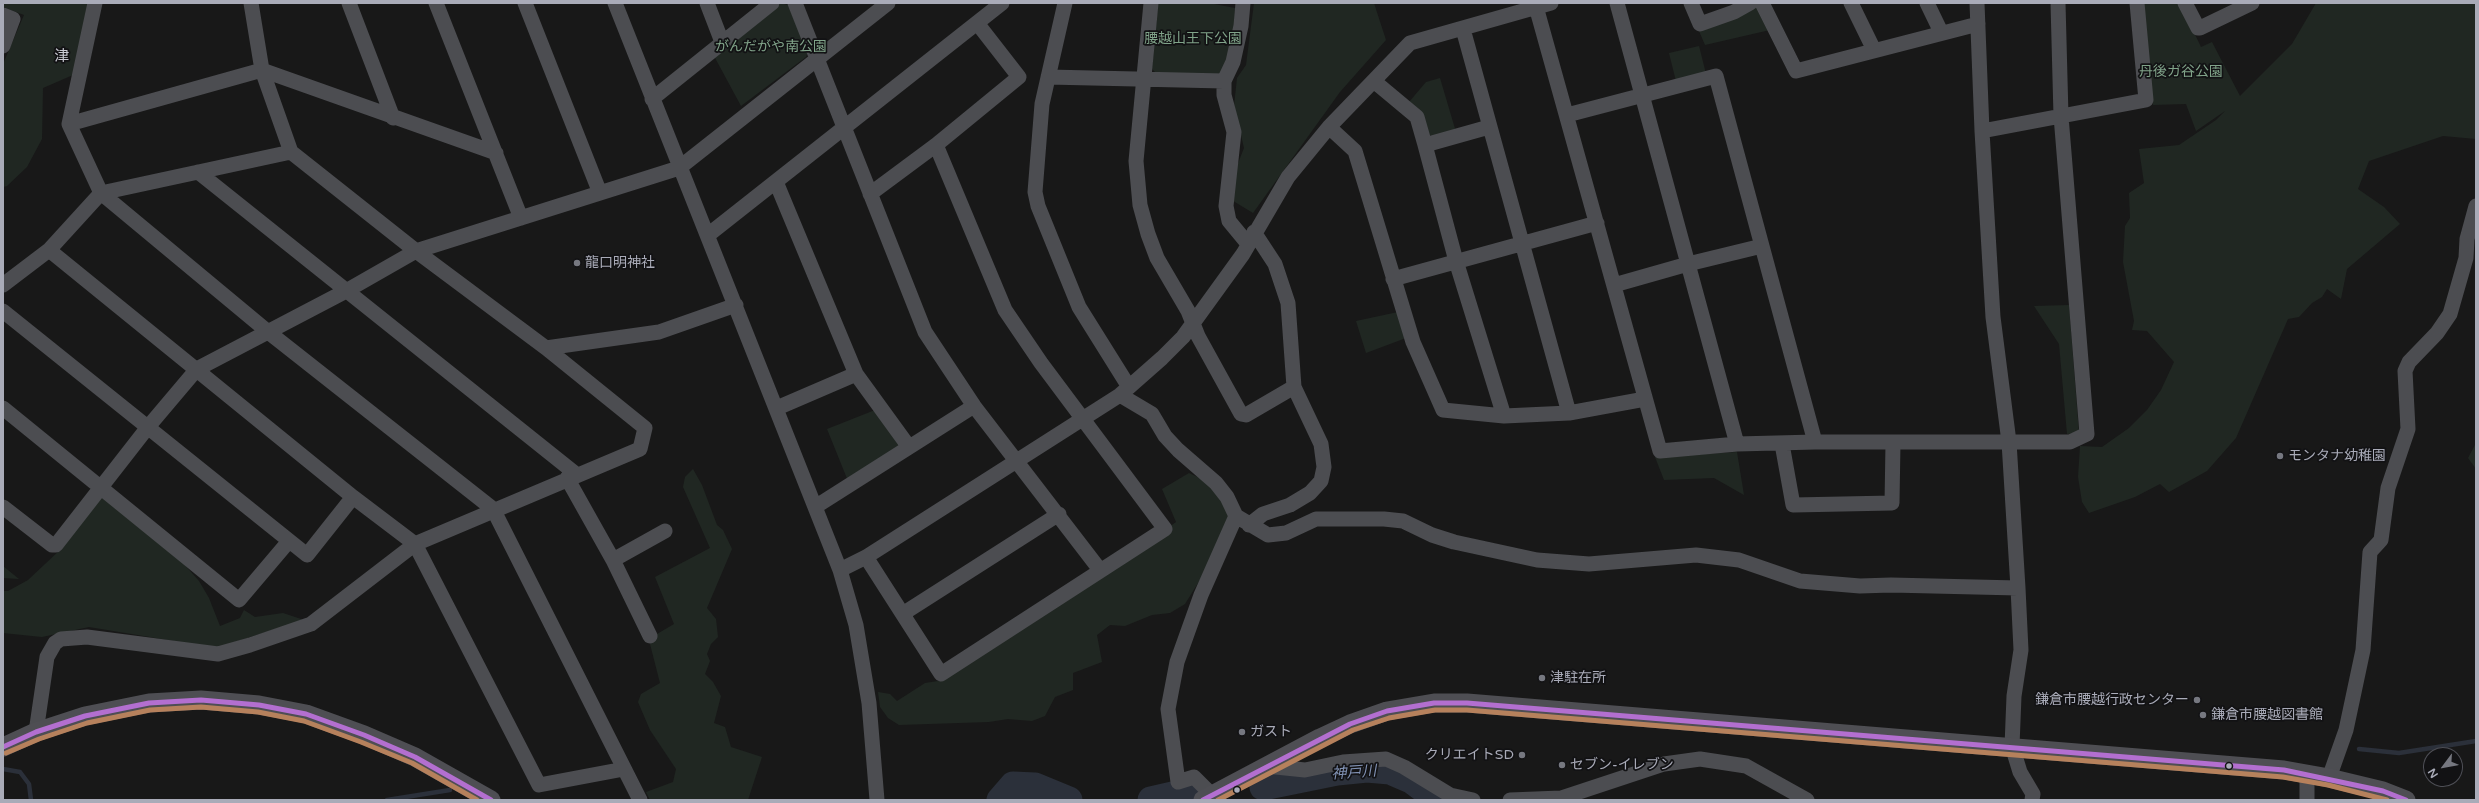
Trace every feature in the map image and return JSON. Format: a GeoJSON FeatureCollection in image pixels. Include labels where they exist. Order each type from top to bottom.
{"type":"FeatureCollection","features":[{"type":"Feature","properties":{"kind":"main road"},"geometry":{"type":"LineString","coordinates":[[3,747],[36,732],[85,716],[149,703],[200,700],[259,705],[306,714],[364,735],[415,757],[491,800]]}},
{"type":"Feature","properties":{"kind":"main road"},"geometry":{"type":"LineString","coordinates":[[1207,797],[1350,724],[1387,712],[1434,703],[1467,703],[1548,708],[2274,769],[2329,778],[2383,791],[2406,800]]}},
{"type":"Feature","properties":{"kind":"street"},"geometry":{"type":"LineString","coordinates":[[95,3],[70,124],[101,193],[267,331],[493,509],[640,800]]}},
{"type":"Feature","properties":{"kind":"street"},"geometry":{"type":"LineString","coordinates":[[36,732],[47,657],[55,643],[61,638],[87,637],[209,654],[218,654],[237,649],[311,624],[415,544],[493,509],[640,448],[645,428],[546,348],[416,251],[291,152],[262,70],[251,3]]}},
{"type":"Feature","properties":{"kind":"street"},"geometry":{"type":"LineString","coordinates":[[349,3],[393,118]]}},
{"type":"Feature","properties":{"kind":"street"},"geometry":{"type":"LineString","coordinates":[[436,3],[521,218]]}},
{"type":"Feature","properties":{"kind":"street"},"geometry":{"type":"LineString","coordinates":[[525,3],[600,193]]}},
{"type":"Feature","properties":{"kind":"street"},"geometry":{"type":"LineString","coordinates":[[615,3],[679,168],[708,235],[840,570],[856,625],[869,703],[877,800]]}},
{"type":"Feature","properties":{"kind":"street"},"geometry":{"type":"LineString","coordinates":[[706,3],[722,42]]}},
{"type":"Feature","properties":{"kind":"street"},"geometry":{"type":"LineString","coordinates":[[652,99],[772,3]]}},
{"type":"Feature","properties":{"kind":"street"},"geometry":{"type":"LineString","coordinates":[[795,3],[925,332],[974,406],[1059,514],[1100,570]]}},
{"type":"Feature","properties":{"kind":"street"},"geometry":{"type":"LineString","coordinates":[[3,507],[52,545],[56,544],[148,427],[197,369],[267,331],[346,291],[416,251],[679,168],[888,3]]}},
{"type":"Feature","properties":{"kind":"street"},"geometry":{"type":"LineString","coordinates":[[708,235],[1002,3]]}},
{"type":"Feature","properties":{"kind":"street"},"geometry":{"type":"LineString","coordinates":[[1065,3],[1048,77],[1038,139],[1035,192],[1038,206],[1079,307],[1124,391],[1152,414],[1165,436],[1178,450],[1216,483],[1227,497],[1236,516],[1249,525],[1268,535],[1276,535],[1286,533],[1316,519],[1384,519],[1403,521],[1432,535],[1454,542],[1537,560],[1588,564],[1696,555],[1739,560],[1800,581],[1860,586],[2018,588]]}},
{"type":"Feature","properties":{"kind":"street"},"geometry":{"type":"LineString","coordinates":[[1151,3],[1136,161],[1140,205],[1158,258],[1193,323],[1198,336],[1241,414],[1246,415],[1294,387]]}},
{"type":"Feature","properties":{"kind":"street"},"geometry":{"type":"LineString","coordinates":[[1243,3],[1241,26],[1233,62],[1224,81],[1224,95],[1234,132],[1226,206],[1228,221],[1251,238],[1275,264],[1288,303],[1294,387],[1321,444],[1324,458],[1324,474],[1310,493],[1290,505],[1263,514],[1249,525]]}},
{"type":"Feature","properties":{"kind":"street"},"geometry":{"type":"LineString","coordinates":[[840,570],[866,557],[1082,419],[1124,391],[1162,358],[1193,323],[1251,238],[1288,177],[1329,127],[1375,82],[1410,43],[1463,29],[1535,5],[1551,3]]}},
{"type":"Feature","properties":{"kind":"street"},"geometry":{"type":"LineString","coordinates":[[1617,3],[1738,444]]}},
{"type":"Feature","properties":{"kind":"street"},"geometry":{"type":"LineString","coordinates":[[1691,3],[1700,24],[1734,12],[1750,3]]}},
{"type":"Feature","properties":{"kind":"street"},"geometry":{"type":"LineString","coordinates":[[1762,3],[1796,70],[1941,32],[1978,24]]}},
{"type":"Feature","properties":{"kind":"street"},"geometry":{"type":"LineString","coordinates":[[1851,3],[1874,50]]}},
{"type":"Feature","properties":{"kind":"street"},"geometry":{"type":"LineString","coordinates":[[1927,3],[1941,32]]}},
{"type":"Feature","properties":{"kind":"street"},"geometry":{"type":"LineString","coordinates":[[1977,3],[1982,131],[1993,317],[2009,442],[2021,650],[2014,696],[2012,746],[2020,772],[2033,794],[2032,800]]}},
{"type":"Feature","properties":{"kind":"street"},"geometry":{"type":"LineString","coordinates":[[1535,5],[1660,451],[1738,444],[1815,442],[2070,442],[2087,434],[2061,116],[2058,3]]}},
{"type":"Feature","properties":{"kind":"street"},"geometry":{"type":"LineString","coordinates":[[1982,131],[2146,100],[2137,3]]}},
{"type":"Feature","properties":{"kind":"street"},"geometry":{"type":"LineString","coordinates":[[2185,3],[2198,28],[2252,3]]}},
{"type":"Feature","properties":{"kind":"street"},"geometry":{"type":"LineString","coordinates":[[3,15],[13,19],[3,46]]}},
{"type":"Feature","properties":{"kind":"street"},"geometry":{"type":"LineString","coordinates":[[870,194],[936,145],[1019,77],[977,23]]}},
{"type":"Feature","properties":{"kind":"street"},"geometry":{"type":"LineString","coordinates":[[1463,29],[1569,413]]}},
{"type":"Feature","properties":{"kind":"street"},"geometry":{"type":"LineString","coordinates":[[70,124],[262,70],[393,118],[496,153]]}},
{"type":"Feature","properties":{"kind":"street"},"geometry":{"type":"LineString","coordinates":[[1567,115],[1641,94],[1716,76],[1815,442]]}},
{"type":"Feature","properties":{"kind":"street"},"geometry":{"type":"LineString","coordinates":[[1048,77],[1224,81]]}},
{"type":"Feature","properties":{"kind":"street"},"geometry":{"type":"LineString","coordinates":[[1375,82],[1417,116],[1456,261],[1504,416]]}},
{"type":"Feature","properties":{"kind":"street"},"geometry":{"type":"LineString","coordinates":[[1425,145],[1489,126]]}},
{"type":"Feature","properties":{"kind":"street"},"geometry":{"type":"LineString","coordinates":[[1329,127],[1355,151],[1413,342],[1443,410],[1504,416],[1569,413],[1645,399]]}},
{"type":"Feature","properties":{"kind":"street"},"geometry":{"type":"LineString","coordinates":[[866,557],[904,613],[941,674],[1165,529],[1082,419],[1020,334],[1005,310],[936,145]]}},
{"type":"Feature","properties":{"kind":"street"},"geometry":{"type":"LineString","coordinates":[[3,284],[49,250],[101,193],[291,152]]}},
{"type":"Feature","properties":{"kind":"street"},"geometry":{"type":"LineString","coordinates":[[198,172],[572,476],[650,636]]}},
{"type":"Feature","properties":{"kind":"street"},"geometry":{"type":"LineString","coordinates":[[776,182],[856,374],[909,447]]}},
{"type":"Feature","properties":{"kind":"street"},"geometry":{"type":"LineString","coordinates":[[2329,778],[2346,730],[2363,650],[2370,552],[2381,540],[2388,488],[2408,429],[2406,371],[2409,362],[2437,333],[2450,314],[2466,258],[2466,239],[2476,206]]}},
{"type":"Feature","properties":{"kind":"street"},"geometry":{"type":"LineString","coordinates":[[1393,279],[1597,223]]}},
{"type":"Feature","properties":{"kind":"street"},"geometry":{"type":"LineString","coordinates":[[1614,285],[1688,264],[1762,246]]}},
{"type":"Feature","properties":{"kind":"street"},"geometry":{"type":"LineString","coordinates":[[49,250],[353,496],[415,544],[539,785],[624,769]]}},
{"type":"Feature","properties":{"kind":"street"},"geometry":{"type":"LineString","coordinates":[[546,348],[659,332],[736,305]]}},
{"type":"Feature","properties":{"kind":"street"},"geometry":{"type":"LineString","coordinates":[[3,311],[307,555],[353,496]]}},
{"type":"Feature","properties":{"kind":"street"},"geometry":{"type":"LineString","coordinates":[[777,408],[856,374]]}},
{"type":"Feature","properties":{"kind":"street"},"geometry":{"type":"LineString","coordinates":[[815,507],[974,406]]}},
{"type":"Feature","properties":{"kind":"street"},"geometry":{"type":"LineString","coordinates":[[3,408],[102,486],[239,600],[289,541]]}},
{"type":"Feature","properties":{"kind":"street"},"geometry":{"type":"LineString","coordinates":[[1782,444],[1793,505],[1892,503],[1893,443]]}},
{"type":"Feature","properties":{"kind":"street"},"geometry":{"type":"LineString","coordinates":[[904,613],[1059,514]]}},
{"type":"Feature","properties":{"kind":"street"},"geometry":{"type":"LineString","coordinates":[[1207,797],[1194,777],[1178,782],[1168,709],[1177,662],[1201,595],[1236,516]]}},
{"type":"Feature","properties":{"kind":"street"},"geometry":{"type":"LineString","coordinates":[[612,560],[665,531]]}},
{"type":"Feature","properties":{"kind":"street"},"geometry":{"type":"LineString","coordinates":[[1266,766],[1305,770],[1342,762],[1386,759],[1404,767],[1450,795],[1473,800]]}},
{"type":"Feature","properties":{"kind":"street"},"geometry":{"type":"LineString","coordinates":[[1510,800],[1561,798],[1664,764],[1700,759],[1746,766],[1807,800]]}},
{"type":"Feature","properties":{"kind":"street"},"geometry":{"type":"LineString","coordinates":[[2307,774],[2307,800]]}},
{"type":"Feature","properties":{"kind":"green space"},"geometry":{"type":"Polygon","coordinates":[[[3,3],[91,3],[73,75],[43,88],[42,139],[27,167],[7,186],[3,187],[3,64],[24,15],[3,7],[3,3]]]}},
{"type":"Feature","properties":{"kind":"green space","name":"がんだがや南公園"},"geometry":{"type":"Polygon","coordinates":[[[781,3],[788,5],[808,52],[806,57],[741,106],[714,56],[781,3]]]}},
{"type":"Feature","properties":{"kind":"green space","name":"腰越山王下公園"},"geometry":{"type":"Polygon","coordinates":[[[1158,3],[1209,3],[1235,8],[1234,36],[1224,71],[1219,76],[1157,74],[1152,69],[1158,3]]]}},
{"type":"Feature","properties":{"kind":"green space"},"geometry":{"type":"Polygon","coordinates":[[[1254,3],[1374,3],[1386,40],[1340,92],[1253,213],[1225,196],[1244,148],[1234,106],[1237,78],[1246,65],[1254,3]]]}},
{"type":"Feature","properties":{"kind":"green space","name":"丹後ガ谷公園"},"geometry":{"type":"Polygon","coordinates":[[[2142,3],[2180,3],[2201,47],[2212,42],[2240,96],[2292,44],[2316,3],[2476,3],[2476,139],[2443,136],[2369,161],[2358,189],[2384,207],[2400,224],[2347,269],[2341,299],[2327,289],[2322,297],[2312,303],[2299,317],[2288,319],[2236,438],[2207,471],[2169,492],[2160,484],[2135,497],[2089,513],[2082,502],[2078,477],[2080,446],[2102,447],[2129,428],[2147,410],[2161,390],[2174,362],[2147,331],[2132,330],[2134,321],[2123,262],[2125,226],[2130,218],[2129,193],[2144,183],[2139,149],[2179,145],[2216,120],[2225,111],[2196,131],[2186,104],[2153,105],[2142,3]]]}},
{"type":"Feature","properties":{"kind":"green space"},"geometry":{"type":"Polygon","coordinates":[[[1754,6],[1759,8],[1770,30],[1705,45],[1699,31],[1754,6]]]}},
{"type":"Feature","properties":{"kind":"green space"},"geometry":{"type":"Polygon","coordinates":[[[1699,46],[1706,74],[1676,81],[1669,53],[1699,46]]]}},
{"type":"Feature","properties":{"kind":"green space"},"geometry":{"type":"Polygon","coordinates":[[[1440,78],[1456,132],[1435,138],[1428,134],[1409,102],[1426,82],[1440,78]]]}},
{"type":"Feature","properties":{"kind":"green space"},"geometry":{"type":"Polygon","coordinates":[[[2069,305],[2079,433],[2067,434],[2059,344],[2034,306],[2069,305]]]}},
{"type":"Feature","properties":{"kind":"green space"},"geometry":{"type":"Polygon","coordinates":[[[1398,312],[1406,338],[1366,353],[1356,321],[1398,312]]]}},
{"type":"Feature","properties":{"kind":"green space"},"geometry":{"type":"Polygon","coordinates":[[[875,410],[900,446],[848,481],[827,429],[875,410]]]}},
{"type":"Feature","properties":{"kind":"green space"},"geometry":{"type":"Polygon","coordinates":[[[2476,443],[2476,469],[2468,458],[2476,443]]]}},
{"type":"Feature","properties":{"kind":"green space"},"geometry":{"type":"Polygon","coordinates":[[[1737,452],[1744,495],[1714,478],[1664,480],[1655,457],[1737,452]]]}},
{"type":"Feature","properties":{"kind":"green space"},"geometry":{"type":"Polygon","coordinates":[[[693,469],[702,485],[717,525],[723,530],[732,549],[707,608],[716,619],[718,637],[711,644],[707,654],[710,661],[705,674],[713,682],[721,696],[714,723],[725,727],[731,747],[762,757],[748,800],[650,800],[646,792],[673,782],[676,769],[650,730],[638,702],[641,694],[660,683],[650,644],[657,634],[674,624],[655,577],[710,548],[683,487],[685,477],[693,469]]]}},
{"type":"Feature","properties":{"kind":"green space"},"geometry":{"type":"Polygon","coordinates":[[[1189,473],[1225,490],[1236,522],[1185,604],[1170,613],[1152,615],[1125,626],[1110,625],[1097,635],[1102,662],[1073,673],[1073,690],[1055,697],[1045,716],[1032,721],[1008,719],[989,722],[899,725],[888,718],[880,707],[878,692],[890,694],[897,701],[925,683],[938,681],[1107,572],[1176,522],[1162,489],[1189,473]]]}},
{"type":"Feature","properties":{"kind":"green space"},"geometry":{"type":"Polygon","coordinates":[[[101,498],[108,498],[168,546],[199,581],[209,598],[220,626],[240,618],[244,610],[255,617],[283,613],[304,620],[216,648],[89,627],[42,637],[3,633],[3,591],[8,591],[28,580],[61,549],[101,498]]]}},
{"type":"Feature","properties":{"kind":"green space"},"geometry":{"type":"Polygon","coordinates":[[[3,566],[19,579],[3,578],[3,566]]]}},
{"type":"Feature","properties":{"kind":"waterway"},"geometry":{"type":"LineString","coordinates":[[2359,749],[2399,753],[2476,741]]}},
{"type":"Feature","properties":{"kind":"waterway","name":"神戸川"},"geometry":{"type":"LineString","coordinates":[[3,769],[20,772],[29,784],[31,800]]}},
{"type":"Feature","properties":{"kind":"waterway","name":"神戸川"},"geometry":{"type":"LineString","coordinates":[[1263,787],[1337,772],[1367,769],[1390,771],[1411,780],[1438,800]]}},
{"type":"Feature","properties":{"kind":"waterway","name":"神戸川"},"geometry":{"type":"LineString","coordinates":[[1000,800],[1013,785],[1035,786],[1069,800]]}},
{"type":"Feature","properties":{"kind":"waterway","name":"神戸川"},"geometry":{"type":"LineString","coordinates":[[387,800],[450,790]]}},
{"type":"Feature","properties":{"kind":"waterway","name":"神戸川"},"geometry":{"type":"LineString","coordinates":[[1151,800],[1186,792]]}},
{"type":"Feature","properties":{"kind":"transit line"},"geometry":{"type":"LineString","coordinates":[[3,747],[36,732],[85,716],[149,703],[201,700],[259,705],[306,714],[364,735],[415,757],[491,800]]}},
{"type":"Feature","properties":{"kind":"transit line"},"geometry":{"type":"LineString","coordinates":[[1203,800],[1350,724],[1387,711],[1434,703],[1467,703],[2284,770],[2383,791],[2406,800]]}},
{"type":"Feature","properties":{"kind":"transit line"},"geometry":{"type":"LineString","coordinates":[[6,753],[39,739],[87,723],[150,710],[201,707],[258,712],[304,721],[361,742],[412,763],[477,800]]}},
{"type":"Feature","properties":{"kind":"transit line"},"geometry":{"type":"LineString","coordinates":[[1218,800],[1353,730],[1389,718],[1435,710],[1467,710],[2283,777],[2328,785],[2387,800]]}},
{"type":"Feature","properties":{"kind":"place","name":"龍口明神社"},"geometry":{"type":"Point","coordinates":[577,263]}},
{"type":"Feature","properties":{"kind":"place","name":"モンタナ幼稚園"},"geometry":{"type":"Point","coordinates":[2280,456]}},
{"type":"Feature","properties":{"kind":"place","name":"津駐在所"},"geometry":{"type":"Point","coordinates":[1542,678]}},
{"type":"Feature","properties":{"kind":"place","name":"鎌倉市腰越行政センター"},"geometry":{"type":"Point","coordinates":[2197,700]}},
{"type":"Feature","properties":{"kind":"place","name":"鎌倉市腰越図書館"},"geometry":{"type":"Point","coordinates":[2203,715]}},
{"type":"Feature","properties":{"kind":"place","name":"ガスト"},"geometry":{"type":"Point","coordinates":[1242,732]}},
{"type":"Feature","properties":{"kind":"place","name":"クリエイトSD"},"geometry":{"type":"Point","coordinates":[1522,755]}},
{"type":"Feature","properties":{"kind":"place","name":"セブン-イレブン"},"geometry":{"type":"Point","coordinates":[1562,765]}},
{"type":"Feature","properties":{"kind":"district","name":"津"},"geometry":{"type":"Point","coordinates":[62,57]}}]}
